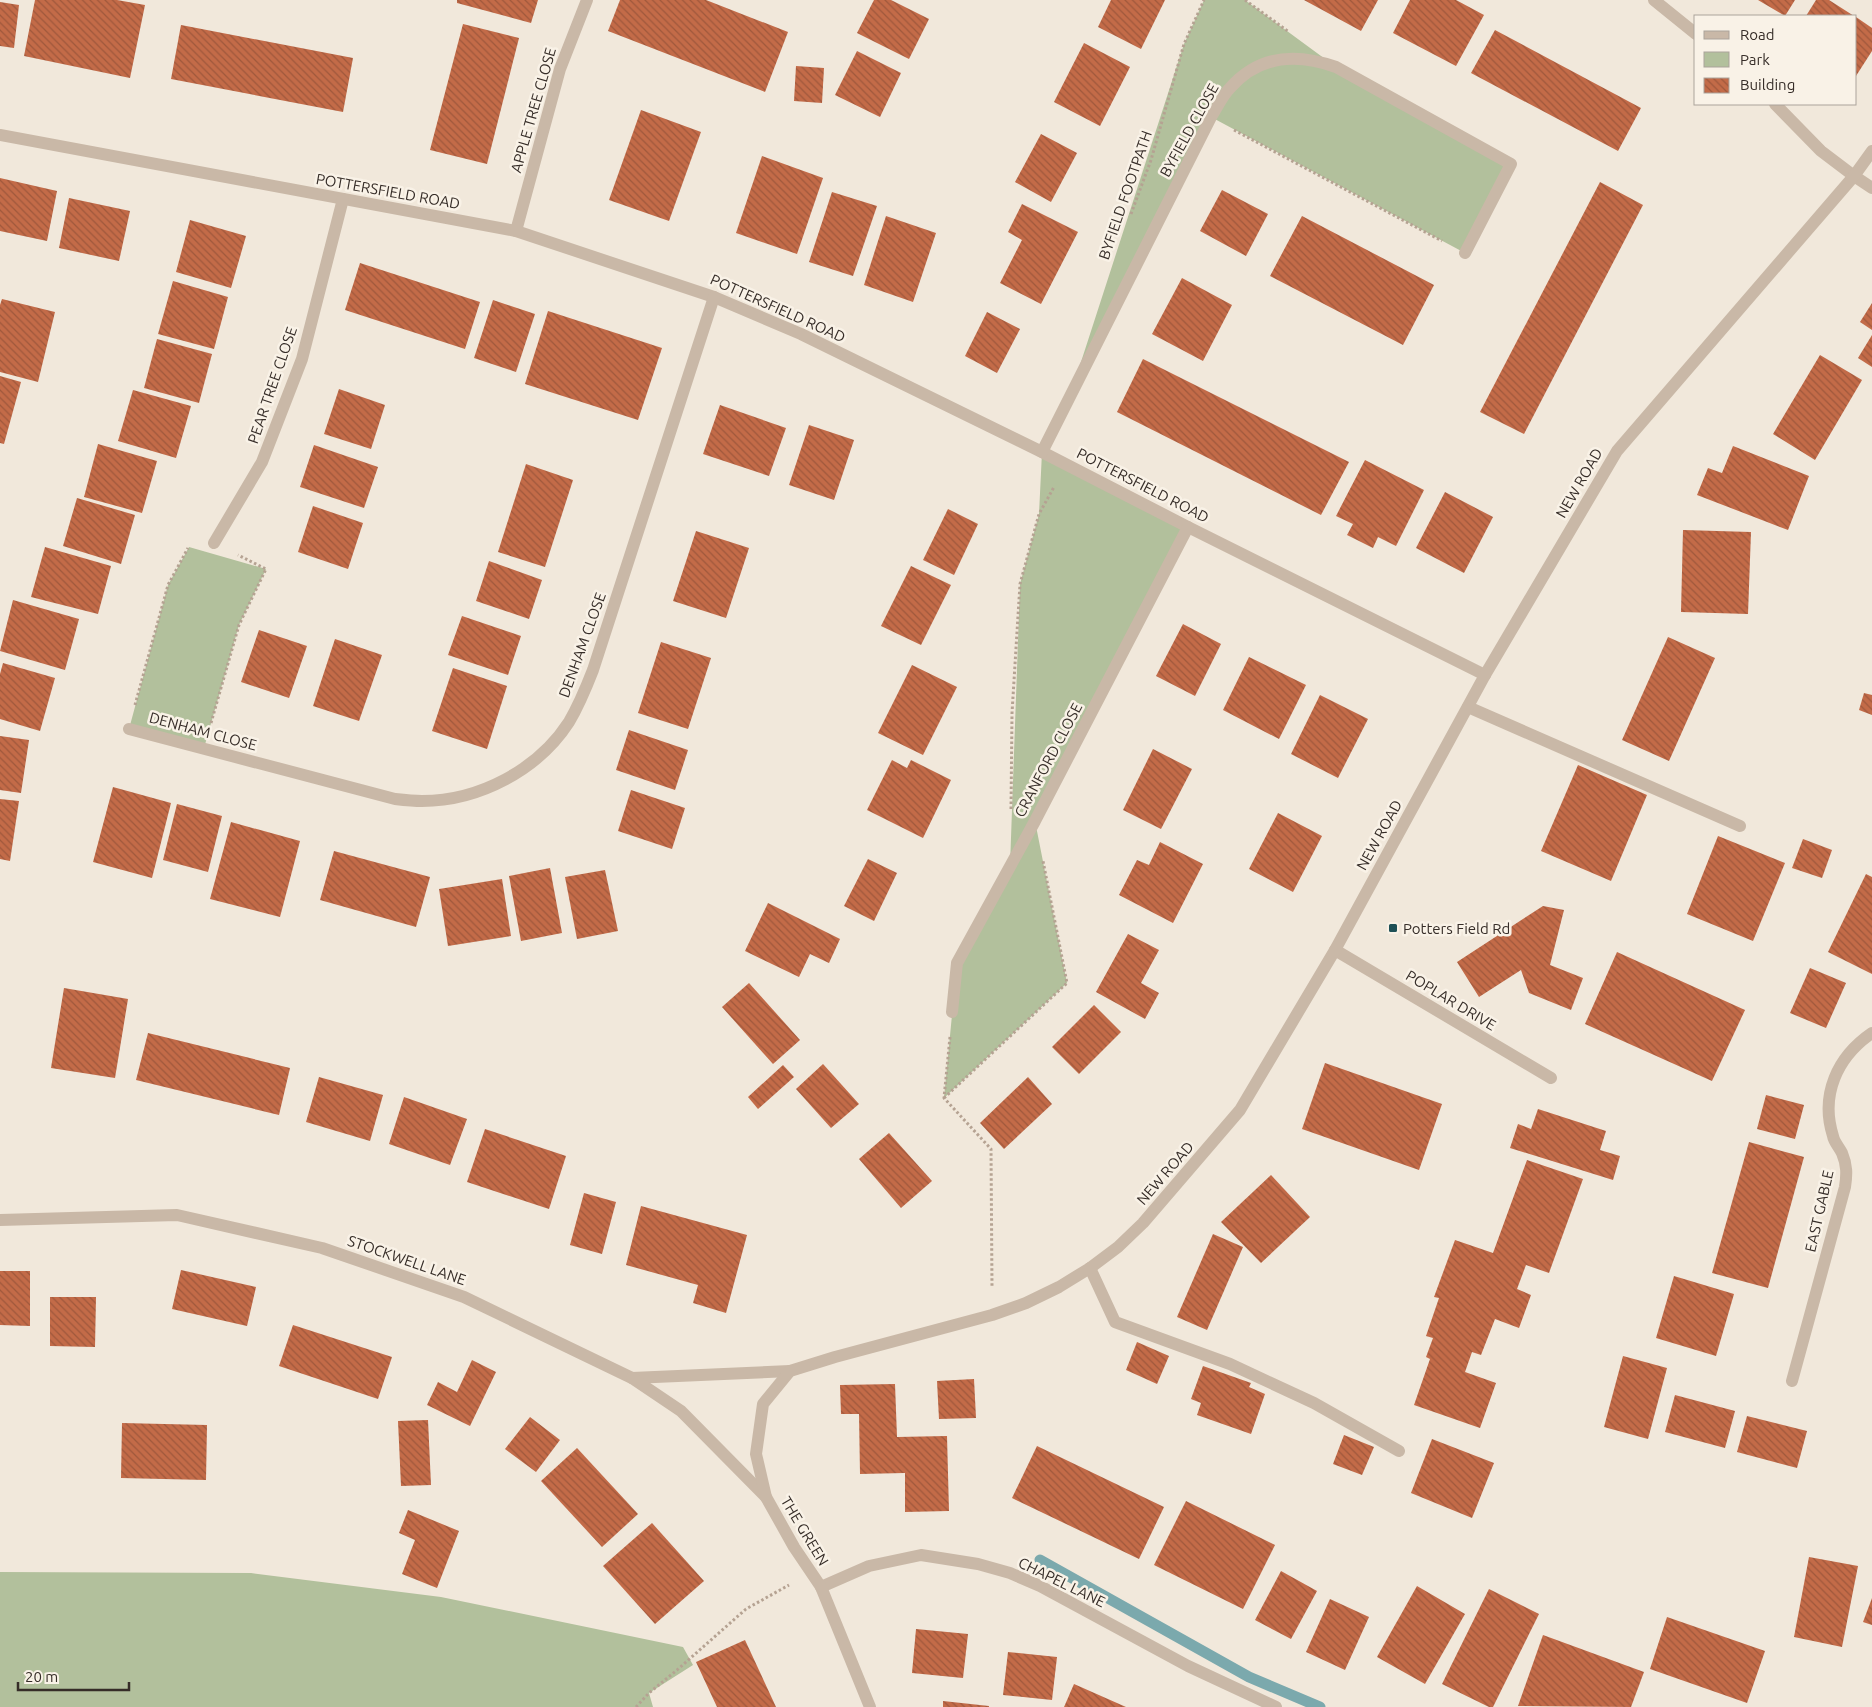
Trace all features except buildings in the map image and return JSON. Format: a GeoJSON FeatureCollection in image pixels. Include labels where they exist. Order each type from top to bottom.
{"type":"FeatureCollection","features":[{"type":"Feature","properties":{"kind":"street","name":"APPLE TREE CLOSE"},"geometry":{"type":"LineString","coordinates":[[516,231],[560,69],[587,0]]}},
{"type":"Feature","properties":{"kind":"street"},"geometry":{"type":"LineString","coordinates":[[1654,0],[1694,32]]}},
{"type":"Feature","properties":{"kind":"street","name":"BYFIELD CLOSE"},"geometry":{"type":"LineString","coordinates":[[1042,452],[1211,117],[1229,89],[1242,76],[1256,67],[1275,60],[1296,58],[1317,60],[1336,67],[1511,164],[1465,253]]}},
{"type":"Feature","properties":{"kind":"street"},"geometry":{"type":"LineString","coordinates":[[1776,105],[1821,151],[1872,188]]}},
{"type":"Feature","properties":{"kind":"street","name":"POTTERSFIELD ROAD"},"geometry":{"type":"LineString","coordinates":[[0,135],[516,231],[714,297],[801,334],[1042,452],[1486,675]]}},
{"type":"Feature","properties":{"kind":"street","name":"NEW ROAD"},"geometry":{"type":"LineString","coordinates":[[790,1371],[992,1315],[1026,1303],[1059,1287],[1090,1268],[1143,1223],[1240,1110],[1335,950],[1486,675],[1617,451],[1854,176],[1872,151]]}},
{"type":"Feature","properties":{"kind":"street","name":"PEAR TREE CLOSE"},"geometry":{"type":"LineString","coordinates":[[214,542],[262,462],[302,359],[342,199]]}},
{"type":"Feature","properties":{"kind":"street","name":"DENHAM CLOSE"},"geometry":{"type":"LineString","coordinates":[[129,729],[395,799],[423,801],[450,799],[502,782],[527,766],[549,746],[568,723],[582,698],[593,670],[714,297]]}},
{"type":"Feature","properties":{"kind":"street","name":"CRANFORD CLOSE"},"geometry":{"type":"LineString","coordinates":[[952,1012],[957,963],[1035,821],[1188,527]]}},
{"type":"Feature","properties":{"kind":"street"},"geometry":{"type":"LineString","coordinates":[[1468,707],[1740,826]]}},
{"type":"Feature","properties":{"kind":"street","name":"POPLAR DRIVE"},"geometry":{"type":"LineString","coordinates":[[1335,950],[1551,1078]]}},
{"type":"Feature","properties":{"kind":"street","name":"EAST GABLE"},"geometry":{"type":"LineString","coordinates":[[1792,1381],[1842,1196],[1847,1170],[1842,1154],[1833,1139],[1829,1124],[1829,1097],[1834,1078],[1846,1057],[1860,1041],[1872,1033]]}},
{"type":"Feature","properties":{"kind":"street","name":"STOCKWELL LANE"},"geometry":{"type":"LineString","coordinates":[[0,1220],[177,1215],[322,1248],[464,1297],[632,1378],[790,1371]]}},
{"type":"Feature","properties":{"kind":"street"},"geometry":{"type":"LineString","coordinates":[[1090,1268],[1115,1322],[1230,1364],[1314,1403],[1399,1451]]}},
{"type":"Feature","properties":{"kind":"street","name":"THE GREEN"},"geometry":{"type":"LineString","coordinates":[[790,1371],[763,1404],[756,1454],[766,1497],[794,1547],[821,1587],[870,1707]]}},
{"type":"Feature","properties":{"kind":"street"},"geometry":{"type":"LineString","coordinates":[[632,1378],[681,1411],[766,1497]]}},
{"type":"Feature","properties":{"kind":"street","name":"CHAPEL LANE"},"geometry":{"type":"LineString","coordinates":[[821,1587],[869,1566],[921,1555],[978,1564],[1010,1573],[1040,1586],[1188,1666],[1276,1707]]}},
{"type":"Feature","properties":{"kind":"path","name":"BYFIELD FOOTPATH"},"geometry":{"type":"LineString","coordinates":[[1130,214],[1151,160],[1184,44],[1204,0]]}},
{"type":"Feature","properties":{"kind":"path"},"geometry":{"type":"LineString","coordinates":[[1211,117],[1465,253]]}},
{"type":"Feature","properties":{"kind":"path"},"geometry":{"type":"LineString","coordinates":[[1011,818],[1012,713],[1020,584],[1039,514],[1066,464]]}},
{"type":"Feature","properties":{"kind":"path"},"geometry":{"type":"LineString","coordinates":[[129,729],[168,585],[189,547],[214,542],[266,569],[240,625],[204,748]]}},
{"type":"Feature","properties":{"kind":"path"},"geometry":{"type":"LineString","coordinates":[[944,1098],[1067,983],[1035,821]]}},
{"type":"Feature","properties":{"kind":"path"},"geometry":{"type":"LineString","coordinates":[[952,1012],[944,1098],[991,1149],[992,1315]]}},
{"type":"Feature","properties":{"kind":"path"},"geometry":{"type":"LineString","coordinates":[[636,1707],[649,1693],[746,1609],[811,1573]]}},
{"type":"Feature","properties":{"kind":"green space"},"geometry":{"type":"Polygon","coordinates":[[[1204,0],[1245,0],[1336,67],[1511,164],[1465,253],[1211,117],[1069,399],[1184,44],[1204,0]]]}},
{"type":"Feature","properties":{"kind":"green space"},"geometry":{"type":"Polygon","coordinates":[[[1042,452],[1188,527],[1035,821],[1067,983],[944,1098],[957,963],[1010,866],[1020,584],[1039,514],[1042,452]]]}},
{"type":"Feature","properties":{"kind":"green space"},"geometry":{"type":"Polygon","coordinates":[[[189,547],[266,569],[239,625],[204,748],[129,729],[168,585],[189,547]]]}},
{"type":"Feature","properties":{"kind":"green space"},"geometry":{"type":"Polygon","coordinates":[[[0,1572],[251,1573],[441,1597],[683,1647],[693,1665],[649,1693],[653,1707],[0,1707],[0,1572]]]}},
{"type":"Feature","properties":{"kind":"waterway"},"geometry":{"type":"LineString","coordinates":[[1040,1560],[1249,1677],[1320,1707]]}},
{"type":"Feature","properties":{"kind":"place","name":"Potters Field Rd"},"geometry":{"type":"Point","coordinates":[1393,928]}}]}
